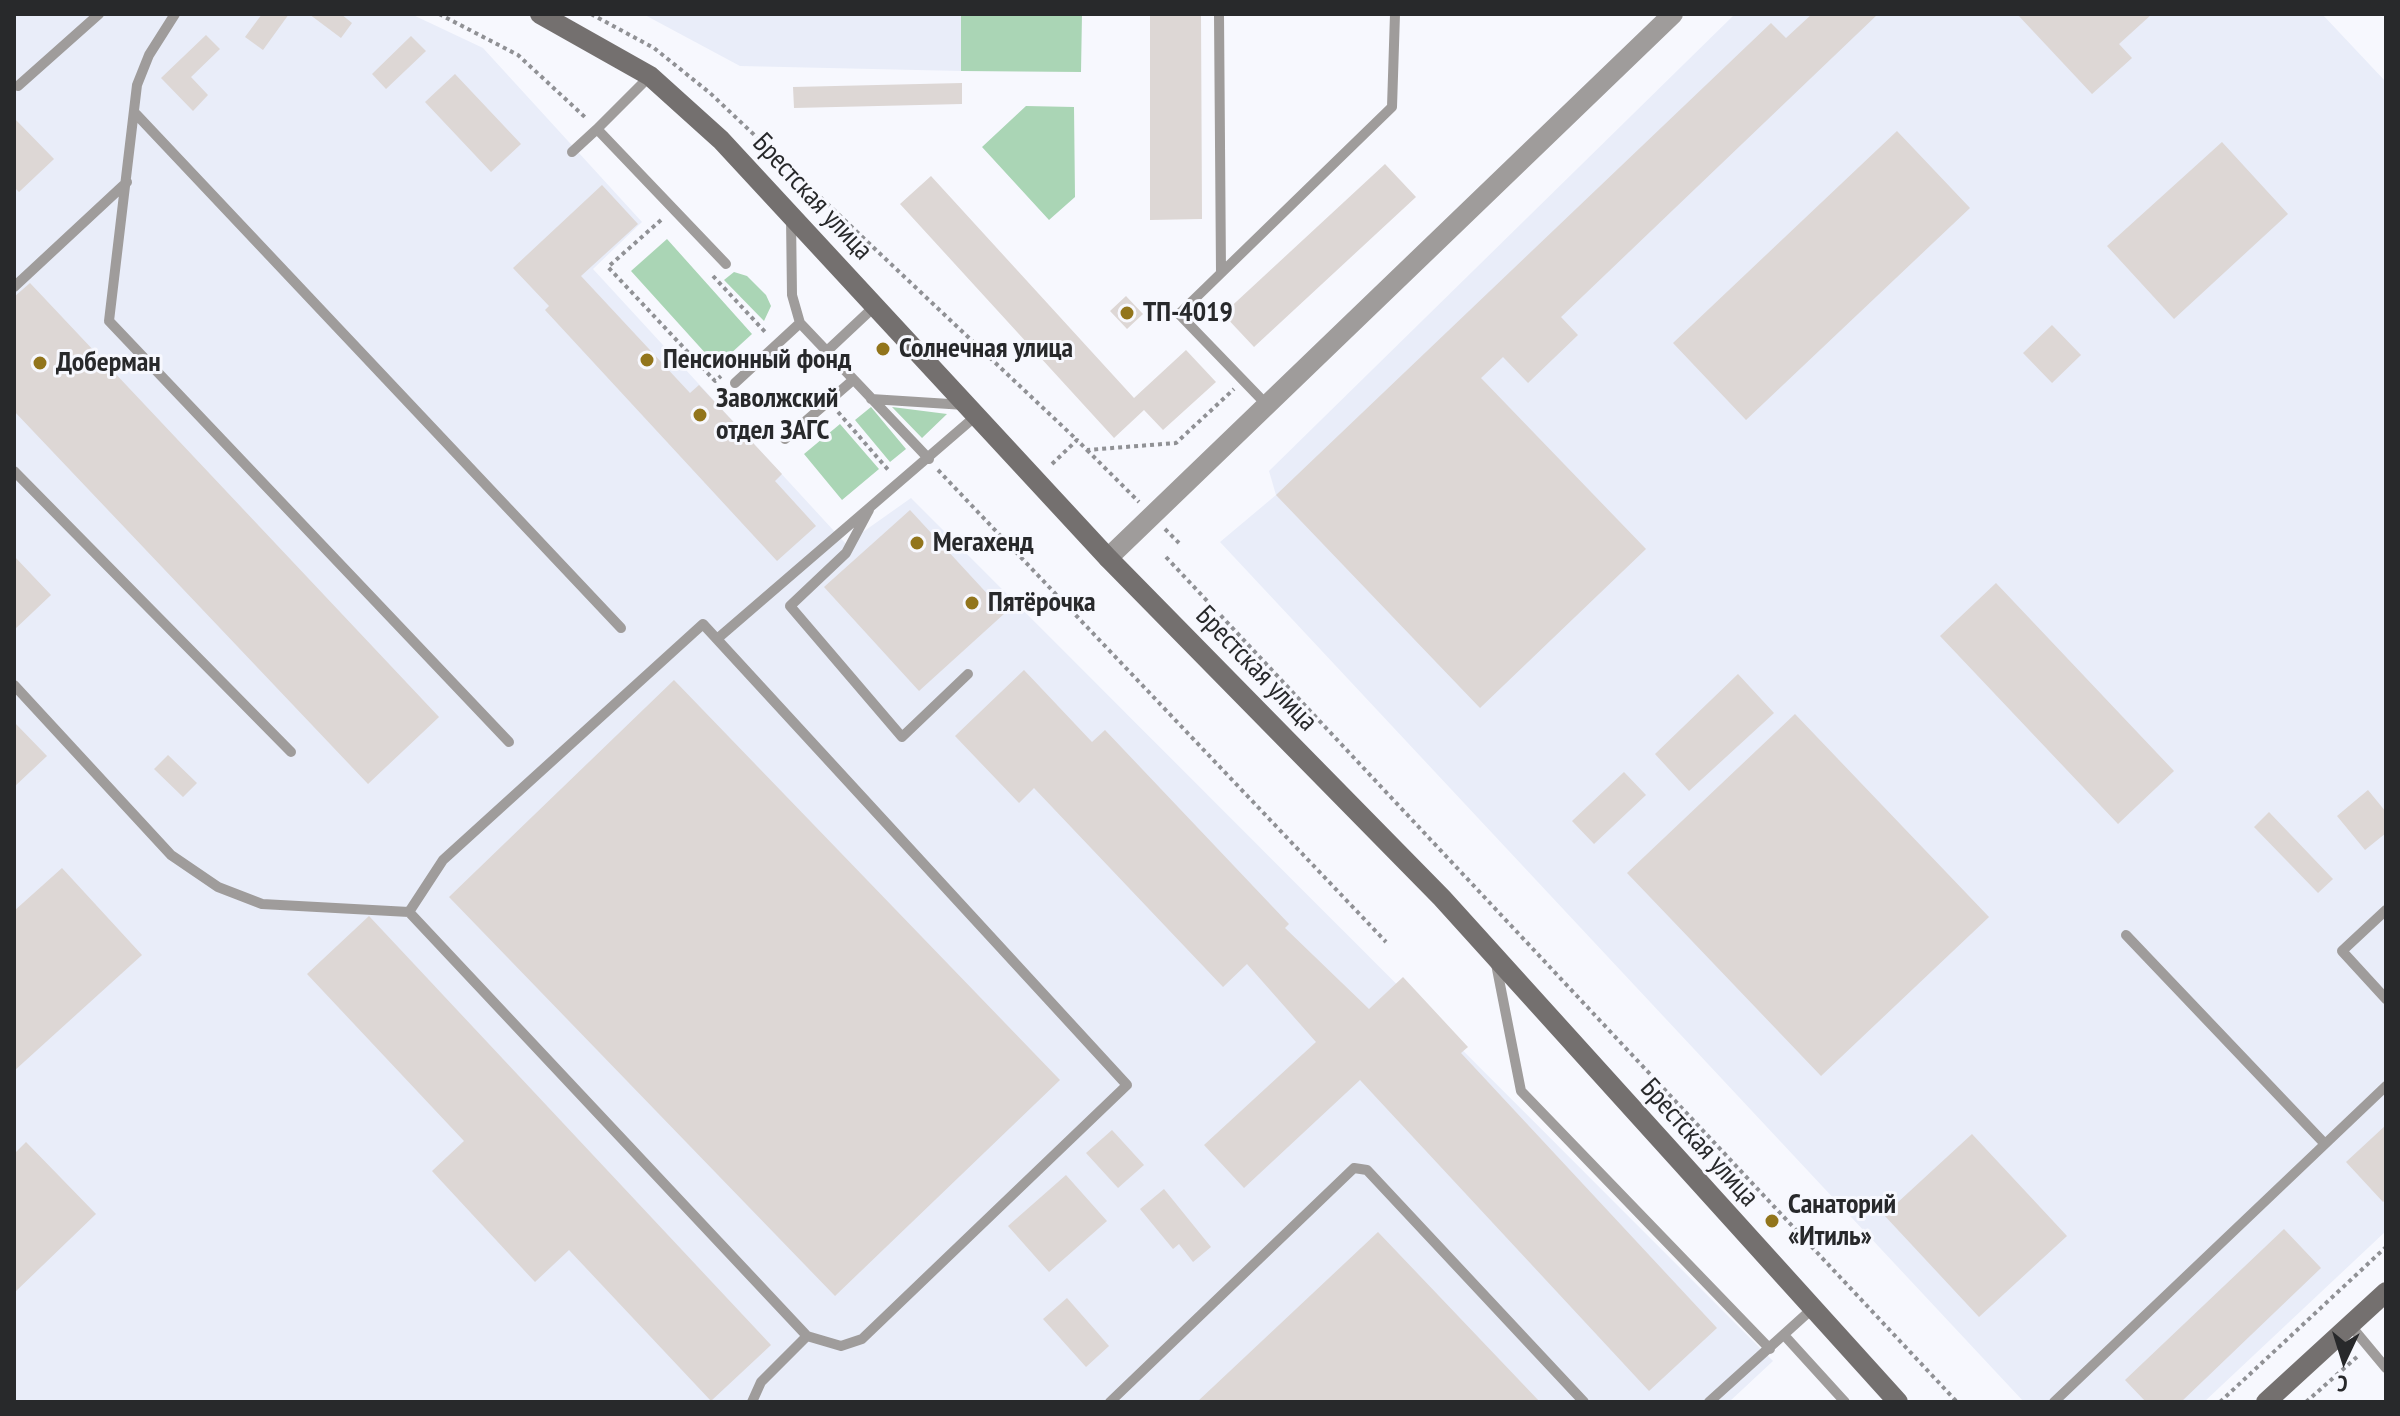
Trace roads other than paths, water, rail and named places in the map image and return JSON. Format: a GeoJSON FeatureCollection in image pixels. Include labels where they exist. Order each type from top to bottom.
{"type":"FeatureCollection","features":[{"type":"Feature","properties":{"kind":"street","name":"Брестская улица"},"geometry":{"type":"LineString","coordinates":[[540,14],[650,76],[721,140],[1108,558],[1431,887],[1888,1396]]}},
{"type":"Feature","properties":{"kind":"street"},"geometry":{"type":"LineString","coordinates":[[1108,558],[1265,403],[1673,14]]}},
{"type":"Feature","properties":{"kind":"street"},"geometry":{"type":"LineString","coordinates":[[2266,1402],[2386,1292]]}},
{"type":"Feature","properties":{"kind":"lane"},"geometry":{"type":"LineString","coordinates":[[18,86],[99,14]]}},
{"type":"Feature","properties":{"kind":"lane"},"geometry":{"type":"LineString","coordinates":[[175,14],[149,55],[137,85],[136,114],[109,321],[509,742]]}},
{"type":"Feature","properties":{"kind":"lane"},"geometry":{"type":"LineString","coordinates":[[1219,14],[1221,273]]}},
{"type":"Feature","properties":{"kind":"lane"},"geometry":{"type":"LineString","coordinates":[[1265,403],[1179,314],[1392,107],[1395,14]]}},
{"type":"Feature","properties":{"kind":"lane"},"geometry":{"type":"LineString","coordinates":[[572,152],[650,76]]}},
{"type":"Feature","properties":{"kind":"lane"},"geometry":{"type":"LineString","coordinates":[[136,114],[621,628]]}},
{"type":"Feature","properties":{"kind":"lane"},"geometry":{"type":"LineString","coordinates":[[597,129],[726,264]]}},
{"type":"Feature","properties":{"kind":"lane"},"geometry":{"type":"LineString","coordinates":[[14,287],[127,182]]}},
{"type":"Feature","properties":{"kind":"lane"},"geometry":{"type":"LineString","coordinates":[[791,216],[792,295],[800,323],[929,459]]}},
{"type":"Feature","properties":{"kind":"lane"},"geometry":{"type":"LineString","coordinates":[[827,351],[875,306]]}},
{"type":"Feature","properties":{"kind":"lane"},"geometry":{"type":"LineString","coordinates":[[735,383],[800,323]]}},
{"type":"Feature","properties":{"kind":"lane"},"geometry":{"type":"LineString","coordinates":[[785,439],[853,380]]}},
{"type":"Feature","properties":{"kind":"lane"},"geometry":{"type":"LineString","coordinates":[[871,399],[972,410]]}},
{"type":"Feature","properties":{"kind":"lane"},"geometry":{"type":"LineString","coordinates":[[717,639],[929,459],[972,410]]}},
{"type":"Feature","properties":{"kind":"lane"},"geometry":{"type":"LineString","coordinates":[[14,471],[291,752]]}},
{"type":"Feature","properties":{"kind":"lane"},"geometry":{"type":"LineString","coordinates":[[869,510],[846,553],[790,606],[902,737],[968,674]]}},
{"type":"Feature","properties":{"kind":"lane"},"geometry":{"type":"LineString","coordinates":[[14,685],[171,855],[218,887],[262,904],[409,912],[807,1336],[841,1346],[862,1339],[1127,1085],[703,624],[443,860],[409,912]]}},
{"type":"Feature","properties":{"kind":"lane"},"geometry":{"type":"LineString","coordinates":[[2386,910],[2342,951],[2386,999]]}},
{"type":"Feature","properties":{"kind":"lane"},"geometry":{"type":"LineString","coordinates":[[2126,935],[2325,1144]]}},
{"type":"Feature","properties":{"kind":"lane"},"geometry":{"type":"LineString","coordinates":[[1495,958],[1521,1091],[1770,1349]]}},
{"type":"Feature","properties":{"kind":"lane"},"geometry":{"type":"LineString","coordinates":[[2054,1402],[2386,1086]]}},
{"type":"Feature","properties":{"kind":"lane"},"geometry":{"type":"LineString","coordinates":[[1110,1402],[1354,1168],[1367,1170],[1584,1402]]}},
{"type":"Feature","properties":{"kind":"lane"},"geometry":{"type":"LineString","coordinates":[[1709,1402],[1812,1309]]}},
{"type":"Feature","properties":{"kind":"lane"},"geometry":{"type":"LineString","coordinates":[[2351,1326],[2386,1368]]}},
{"type":"Feature","properties":{"kind":"lane"},"geometry":{"type":"LineString","coordinates":[[1784,1335],[1845,1402]]}},
{"type":"Feature","properties":{"kind":"lane"},"geometry":{"type":"LineString","coordinates":[[752,1402],[761,1382],[807,1336]]}},
{"type":"Feature","properties":{"kind":"place","name":"ТП-4019"},"geometry":{"type":"Point","coordinates":[1127,313]}},
{"type":"Feature","properties":{"kind":"place","name":"Солнечная улица"},"geometry":{"type":"Point","coordinates":[883,349]}},
{"type":"Feature","properties":{"kind":"place","name":"Пенсионный фонд"},"geometry":{"type":"Point","coordinates":[647,360]}},
{"type":"Feature","properties":{"kind":"place","name":"Доберман"},"geometry":{"type":"Point","coordinates":[40,363]}},
{"type":"Feature","properties":{"kind":"place","name":"Заволжский отдел ЗАГС"},"geometry":{"type":"Point","coordinates":[700,415]}},
{"type":"Feature","properties":{"kind":"place","name":"Мегахенд"},"geometry":{"type":"Point","coordinates":[917,543]}},
{"type":"Feature","properties":{"kind":"place","name":"Пятёрочка"},"geometry":{"type":"Point","coordinates":[972,603]}},
{"type":"Feature","properties":{"kind":"place","name":"Санаторий «Итиль»"},"geometry":{"type":"Point","coordinates":[1772,1221]}}]}
